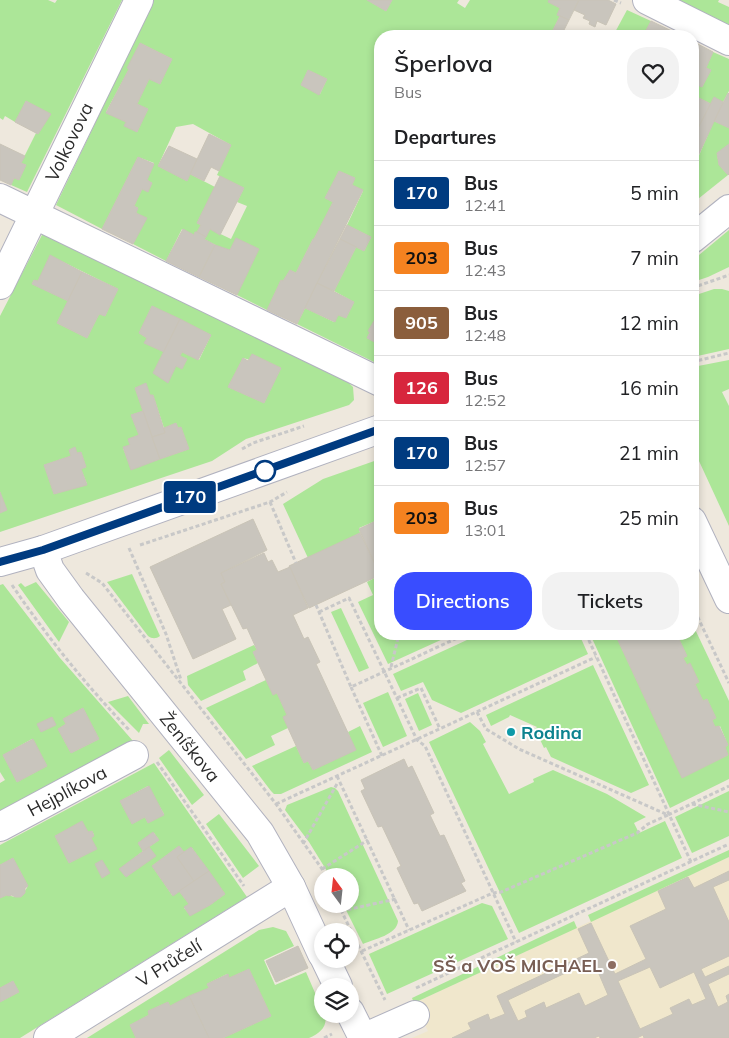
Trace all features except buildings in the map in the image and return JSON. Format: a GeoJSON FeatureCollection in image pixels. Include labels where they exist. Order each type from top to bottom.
{"type":"FeatureCollection","features":[{"type":"Feature","properties":{"kind":"street","name":"Volkovova"},"geometry":{"type":"LineString","coordinates":[[0,284],[139,0]]}},
{"type":"Feature","properties":{"kind":"street"},"geometry":{"type":"LineString","coordinates":[[647,0],[729,41]]}},
{"type":"Feature","properties":{"kind":"street"},"geometry":{"type":"LineString","coordinates":[[0,198],[374,379]]}},
{"type":"Feature","properties":{"kind":"street"},"geometry":{"type":"LineString","coordinates":[[699,233],[729,209]]}},
{"type":"Feature","properties":{"kind":"street"},"geometry":{"type":"LineString","coordinates":[[0,562],[43,550],[374,431]]}},
{"type":"Feature","properties":{"kind":"street"},"geometry":{"type":"LineString","coordinates":[[699,536],[729,599]]}},
{"type":"Feature","properties":{"kind":"street","name":"Ženíškova"},"geometry":{"type":"LineString","coordinates":[[43,550],[50,570],[71,599],[260,833],[291,887],[314,937]]}},
{"type":"Feature","properties":{"kind":"street","name":"Hejplíkova"},"geometry":{"type":"LineString","coordinates":[[0,827],[134,755]]}},
{"type":"Feature","properties":{"kind":"street","name":"V Průčelí"},"geometry":{"type":"LineString","coordinates":[[48,1038],[291,887]]}},
{"type":"Feature","properties":{"kind":"street"},"geometry":{"type":"LineString","coordinates":[[357,1027],[413,1002]]}},
{"type":"Feature","properties":{"kind":"path"},"geometry":{"type":"LineString","coordinates":[[699,286],[729,275]]}},
{"type":"Feature","properties":{"kind":"path"},"geometry":{"type":"LineString","coordinates":[[699,360],[729,353]]}},
{"type":"Feature","properties":{"kind":"path"},"geometry":{"type":"LineString","coordinates":[[253,443],[305,426]]}},
{"type":"Feature","properties":{"kind":"path"},"geometry":{"type":"LineString","coordinates":[[153,541],[270,502],[296,563]]}},
{"type":"Feature","properties":{"kind":"path"},"geometry":{"type":"LineString","coordinates":[[129,548],[166,634],[183,684]]}},
{"type":"Feature","properties":{"kind":"path"},"geometry":{"type":"LineString","coordinates":[[79,568],[102,583],[276,804],[321,868]]}},
{"type":"Feature","properties":{"kind":"path"},"geometry":{"type":"LineString","coordinates":[[319,612],[349,598],[417,740],[425,746],[516,942]]}},
{"type":"Feature","properties":{"kind":"path"},"geometry":{"type":"LineString","coordinates":[[316,605],[382,756]]}},
{"type":"Feature","properties":{"kind":"path"},"geometry":{"type":"LineString","coordinates":[[699,620],[729,683]]}},
{"type":"Feature","properties":{"kind":"path"},"geometry":{"type":"LineString","coordinates":[[391,668],[398,640]]}},
{"type":"Feature","properties":{"kind":"path"},"geometry":{"type":"LineString","coordinates":[[351,686],[453,640]]}},
{"type":"Feature","properties":{"kind":"path"},"geometry":{"type":"LineString","coordinates":[[589,640],[691,862]]}},
{"type":"Feature","properties":{"kind":"path"},"geometry":{"type":"LineString","coordinates":[[276,804],[596,656]]}},
{"type":"Feature","properties":{"kind":"path"},"geometry":{"type":"LineString","coordinates":[[397,698],[421,688],[440,729]]}},
{"type":"Feature","properties":{"kind":"path"},"geometry":{"type":"LineString","coordinates":[[477,712],[486,729],[520,749],[668,815]]}},
{"type":"Feature","properties":{"kind":"path"},"geometry":{"type":"LineString","coordinates":[[336,776],[396,899],[409,930]]}},
{"type":"Feature","properties":{"kind":"path"},"geometry":{"type":"LineString","coordinates":[[303,844],[339,781]]}},
{"type":"Feature","properties":{"kind":"path"},"geometry":{"type":"LineString","coordinates":[[362,951],[493,893],[501,892],[637,833],[648,824],[729,786]]}},
{"type":"Feature","properties":{"kind":"path"},"geometry":{"type":"LineString","coordinates":[[691,804],[729,812]]}},
{"type":"Feature","properties":{"kind":"path"},"geometry":{"type":"LineString","coordinates":[[324,868],[368,840]]}},
{"type":"Feature","properties":{"kind":"path"},"geometry":{"type":"LineString","coordinates":[[413,1002],[516,942],[729,844]]}},
{"type":"Feature","properties":{"kind":"path"},"geometry":{"type":"LineString","coordinates":[[359,907],[396,899]]}},
{"type":"Feature","properties":{"kind":"path"},"geometry":{"type":"LineString","coordinates":[[324,1038],[332,1034],[338,1026],[357,1027],[386,1002],[342,913]]}},
{"type":"Feature","properties":{"kind":"shaded area","name":"SŠ a VOŠ MICHAEL"},"geometry":{"type":"Polygon","coordinates":[[[729,857],[729,1038],[412,1038],[428,1031],[414,1003],[729,857]]]}},
{"type":"Feature","properties":{"kind":"green space"},"geometry":{"type":"Polygon","coordinates":[[[0,0],[48,0],[55,3],[57,0],[122,0],[27,192],[11,185],[14,178],[19,180],[26,165],[21,163],[36,133],[38,134],[50,114],[26,101],[15,122],[5,116],[3,120],[0,118],[0,0]]]}},
{"type":"Feature","properties":{"kind":"green space"},"geometry":{"type":"Polygon","coordinates":[[[154,0],[367,0],[386,11],[392,0],[459,0],[457,3],[465,8],[470,0],[549,0],[549,2],[560,8],[560,16],[553,30],[374,30],[374,322],[367,338],[374,342],[374,362],[297,324],[305,308],[334,322],[338,315],[346,318],[354,302],[334,291],[356,247],[364,251],[371,237],[347,225],[363,191],[352,185],[355,178],[339,171],[325,198],[333,202],[314,239],[296,273],[290,270],[283,281],[281,280],[267,310],[237,295],[236,239],[230,250],[225,250],[204,239],[210,229],[231,239],[247,206],[237,202],[244,188],[217,175],[231,145],[193,124],[176,127],[158,166],[187,181],[190,174],[215,187],[197,223],[201,225],[197,232],[194,235],[182,229],[166,261],[133,244],[146,218],[136,213],[138,208],[134,206],[142,189],[148,191],[152,183],[147,180],[154,163],[138,157],[102,229],[56,205],[154,0]],[[140,43],[129,69],[106,112],[126,122],[137,132],[148,109],[137,104],[149,79],[160,84],[172,59],[140,43]],[[308,70],[301,85],[320,94],[327,79],[308,70]]]}},
{"type":"Feature","properties":{"kind":"green space"},"geometry":{"type":"Polygon","coordinates":[[[675,0],[719,0],[718,2],[729,7],[729,26],[675,0]]]}},
{"type":"Feature","properties":{"kind":"green space"},"geometry":{"type":"Polygon","coordinates":[[[627,10],[651,21],[646,30],[616,30],[627,10]]]}},
{"type":"Feature","properties":{"kind":"green space"},"geometry":{"type":"Polygon","coordinates":[[[713,52],[729,59],[729,91],[723,102],[714,98],[711,104],[699,98],[699,86],[702,87],[711,70],[706,68],[713,52]]]}},
{"type":"Feature","properties":{"kind":"green space"},"geometry":{"type":"Polygon","coordinates":[[[714,121],[729,128],[729,144],[717,154],[719,165],[728,175],[699,198],[699,155],[714,121]]]}},
{"type":"Feature","properties":{"kind":"green space"},"geometry":{"type":"Polygon","coordinates":[[[729,230],[729,267],[699,280],[699,255],[729,230]]]}},
{"type":"Feature","properties":{"kind":"green space"},"geometry":{"type":"Polygon","coordinates":[[[43,233],[346,380],[353,387],[354,400],[349,405],[246,439],[212,461],[0,532],[0,513],[6,510],[0,492],[0,316],[43,233]],[[51,256],[38,281],[34,280],[32,284],[68,301],[57,323],[87,338],[99,314],[105,316],[118,289],[51,256]],[[152,306],[139,333],[147,338],[145,343],[164,352],[176,366],[182,368],[187,359],[180,356],[182,352],[199,360],[211,335],[152,306]],[[243,358],[228,387],[264,403],[281,368],[243,358]],[[145,384],[135,388],[143,411],[131,415],[139,435],[129,439],[130,445],[123,448],[131,469],[189,449],[181,427],[178,428],[176,423],[164,428],[153,395],[150,395],[145,384]],[[75,448],[69,450],[71,456],[44,465],[54,494],[87,484],[81,469],[86,467],[81,452],[77,453],[75,448]]]}},
{"type":"Feature","properties":{"kind":"green space"},"geometry":{"type":"Polygon","coordinates":[[[714,289],[729,291],[729,349],[699,356],[699,294],[714,289]]]}},
{"type":"Feature","properties":{"kind":"green space"},"geometry":{"type":"Polygon","coordinates":[[[729,360],[729,389],[722,392],[729,406],[729,526],[699,461],[699,366],[729,360]]]}},
{"type":"Feature","properties":{"kind":"green space"},"geometry":{"type":"Polygon","coordinates":[[[374,461],[374,522],[359,528],[360,533],[308,558],[283,504],[323,479],[374,461]]]}},
{"type":"Feature","properties":{"kind":"green space"},"geometry":{"type":"Polygon","coordinates":[[[132,574],[160,636],[157,638],[148,636],[107,582],[132,574]]]}},
{"type":"Feature","properties":{"kind":"green space"},"geometry":{"type":"Polygon","coordinates":[[[374,578],[374,635],[358,602],[373,595],[367,582],[374,578]]]}},
{"type":"Feature","properties":{"kind":"green space"},"geometry":{"type":"Polygon","coordinates":[[[36,582],[69,622],[59,642],[18,585],[21,583],[25,587],[36,582]]]}},
{"type":"Feature","properties":{"kind":"green space"},"geometry":{"type":"Polygon","coordinates":[[[3,584],[60,658],[133,741],[0,811],[0,783],[5,780],[0,772],[0,585],[3,584]],[[83,708],[63,719],[66,724],[58,729],[71,753],[99,739],[83,708]],[[32,739],[3,755],[17,782],[47,766],[32,739]]]}},
{"type":"Feature","properties":{"kind":"green space"},"geometry":{"type":"Polygon","coordinates":[[[341,608],[369,668],[359,672],[331,612],[341,608]]]}},
{"type":"Feature","properties":{"kind":"green space"},"geometry":{"type":"Polygon","coordinates":[[[699,638],[729,701],[729,779],[670,808],[593,640],[618,640],[682,777],[728,755],[725,747],[728,745],[720,726],[715,727],[712,720],[716,718],[707,699],[703,701],[695,684],[699,682],[690,664],[687,665],[683,658],[687,656],[679,640],[699,640],[699,638]]]}},
{"type":"Feature","properties":{"kind":"green space"},"geometry":{"type":"Polygon","coordinates":[[[376,640],[441,640],[388,664],[376,640]]]}},
{"type":"Feature","properties":{"kind":"green space"},"geometry":{"type":"Polygon","coordinates":[[[467,640],[582,640],[588,654],[461,713],[432,700],[423,682],[401,691],[393,674],[467,640]]]}},
{"type":"Feature","properties":{"kind":"green space"},"geometry":{"type":"Polygon","coordinates":[[[254,645],[257,650],[253,652],[258,663],[243,671],[246,680],[201,701],[188,685],[187,676],[254,645]]]}},
{"type":"Feature","properties":{"kind":"green space"},"geometry":{"type":"Polygon","coordinates":[[[593,665],[649,785],[631,793],[551,757],[546,747],[544,748],[535,729],[537,727],[510,715],[491,726],[486,715],[593,665]]]}},
{"type":"Feature","properties":{"kind":"green space"},"geometry":{"type":"Polygon","coordinates":[[[266,680],[273,694],[277,693],[287,715],[288,728],[271,736],[275,745],[246,759],[206,708],[266,680]]]}},
{"type":"Feature","properties":{"kind":"green space"},"geometry":{"type":"Polygon","coordinates":[[[388,692],[407,736],[383,747],[363,703],[388,692]]]}},
{"type":"Feature","properties":{"kind":"green space"},"geometry":{"type":"Polygon","coordinates":[[[418,693],[432,725],[419,731],[405,699],[418,693]]]}},
{"type":"Feature","properties":{"kind":"green space"},"geometry":{"type":"Polygon","coordinates":[[[128,696],[149,724],[143,724],[139,733],[108,702],[128,696]]]}},
{"type":"Feature","properties":{"kind":"green space"},"geometry":{"type":"Polygon","coordinates":[[[470,722],[480,731],[486,742],[483,744],[509,794],[534,782],[533,779],[553,770],[607,794],[646,817],[634,823],[639,833],[665,821],[682,858],[519,933],[429,742],[470,722]]]}},
{"type":"Feature","properties":{"kind":"green space"},"geometry":{"type":"Polygon","coordinates":[[[360,726],[372,752],[281,794],[274,794],[252,766],[296,746],[304,763],[308,761],[313,770],[355,750],[348,732],[360,726]]]}},
{"type":"Feature","properties":{"kind":"green space"},"geometry":{"type":"Polygon","coordinates":[[[169,750],[204,795],[192,805],[159,758],[169,750]]]}},
{"type":"Feature","properties":{"kind":"green space"},"geometry":{"type":"Polygon","coordinates":[[[154,763],[247,897],[20,1038],[0,1038],[0,1002],[19,992],[13,981],[0,988],[0,898],[7,895],[21,897],[28,886],[13,858],[0,865],[0,845],[154,763]],[[148,786],[120,801],[132,824],[145,817],[148,823],[164,814],[148,786]],[[82,822],[55,836],[69,863],[96,849],[91,838],[94,835],[92,831],[88,832],[82,822]],[[154,833],[138,843],[143,851],[120,869],[126,877],[155,856],[149,847],[159,840],[154,833]],[[179,846],[152,866],[172,895],[179,891],[189,904],[184,908],[190,915],[210,905],[225,894],[192,848],[184,852],[179,846]]]}},
{"type":"Feature","properties":{"kind":"green space"},"geometry":{"type":"Polygon","coordinates":[[[331,787],[338,791],[398,921],[394,930],[363,944],[359,936],[359,923],[352,923],[348,913],[359,913],[359,868],[325,868],[309,842],[285,810],[287,805],[331,787]]]}},
{"type":"Feature","properties":{"kind":"green space"},"geometry":{"type":"Polygon","coordinates":[[[729,791],[729,836],[692,853],[675,817],[729,791]]]}},
{"type":"Feature","properties":{"kind":"green space"},"geometry":{"type":"Polygon","coordinates":[[[219,814],[259,866],[243,878],[206,824],[219,814]]]}},
{"type":"Feature","properties":{"kind":"green space"},"geometry":{"type":"Polygon","coordinates":[[[729,850],[729,857],[591,922],[588,915],[729,850]]]}},
{"type":"Feature","properties":{"kind":"green space"},"geometry":{"type":"Polygon","coordinates":[[[482,903],[492,906],[508,939],[387,994],[369,954],[482,903]]]}},
{"type":"Feature","properties":{"kind":"green space"},"geometry":{"type":"Polygon","coordinates":[[[574,921],[577,928],[414,1003],[412,998],[574,921]]]}},
{"type":"Feature","properties":{"kind":"green space"},"geometry":{"type":"Polygon","coordinates":[[[273,927],[286,931],[294,946],[264,960],[275,985],[306,972],[314,990],[314,1023],[325,1023],[317,1034],[309,1038],[223,1038],[271,1016],[249,969],[229,978],[227,974],[207,984],[209,988],[170,1006],[168,1002],[148,1011],[149,1015],[130,1025],[136,1038],[87,1038],[259,930],[273,927]]]}},
{"type":"Feature","properties":{"kind":"bus line","name":"170"},"geometry":{"type":"LineString","coordinates":[[0,562],[43,550],[374,431]]}},
{"type":"Feature","properties":{"kind":"place","name":"Rodina"},"geometry":{"type":"Point","coordinates":[511,732]}},
{"type":"Feature","properties":{"kind":"place","name":"SŠ a VOŠ MICHAEL"},"geometry":{"type":"Point","coordinates":[612,965]}}]}
